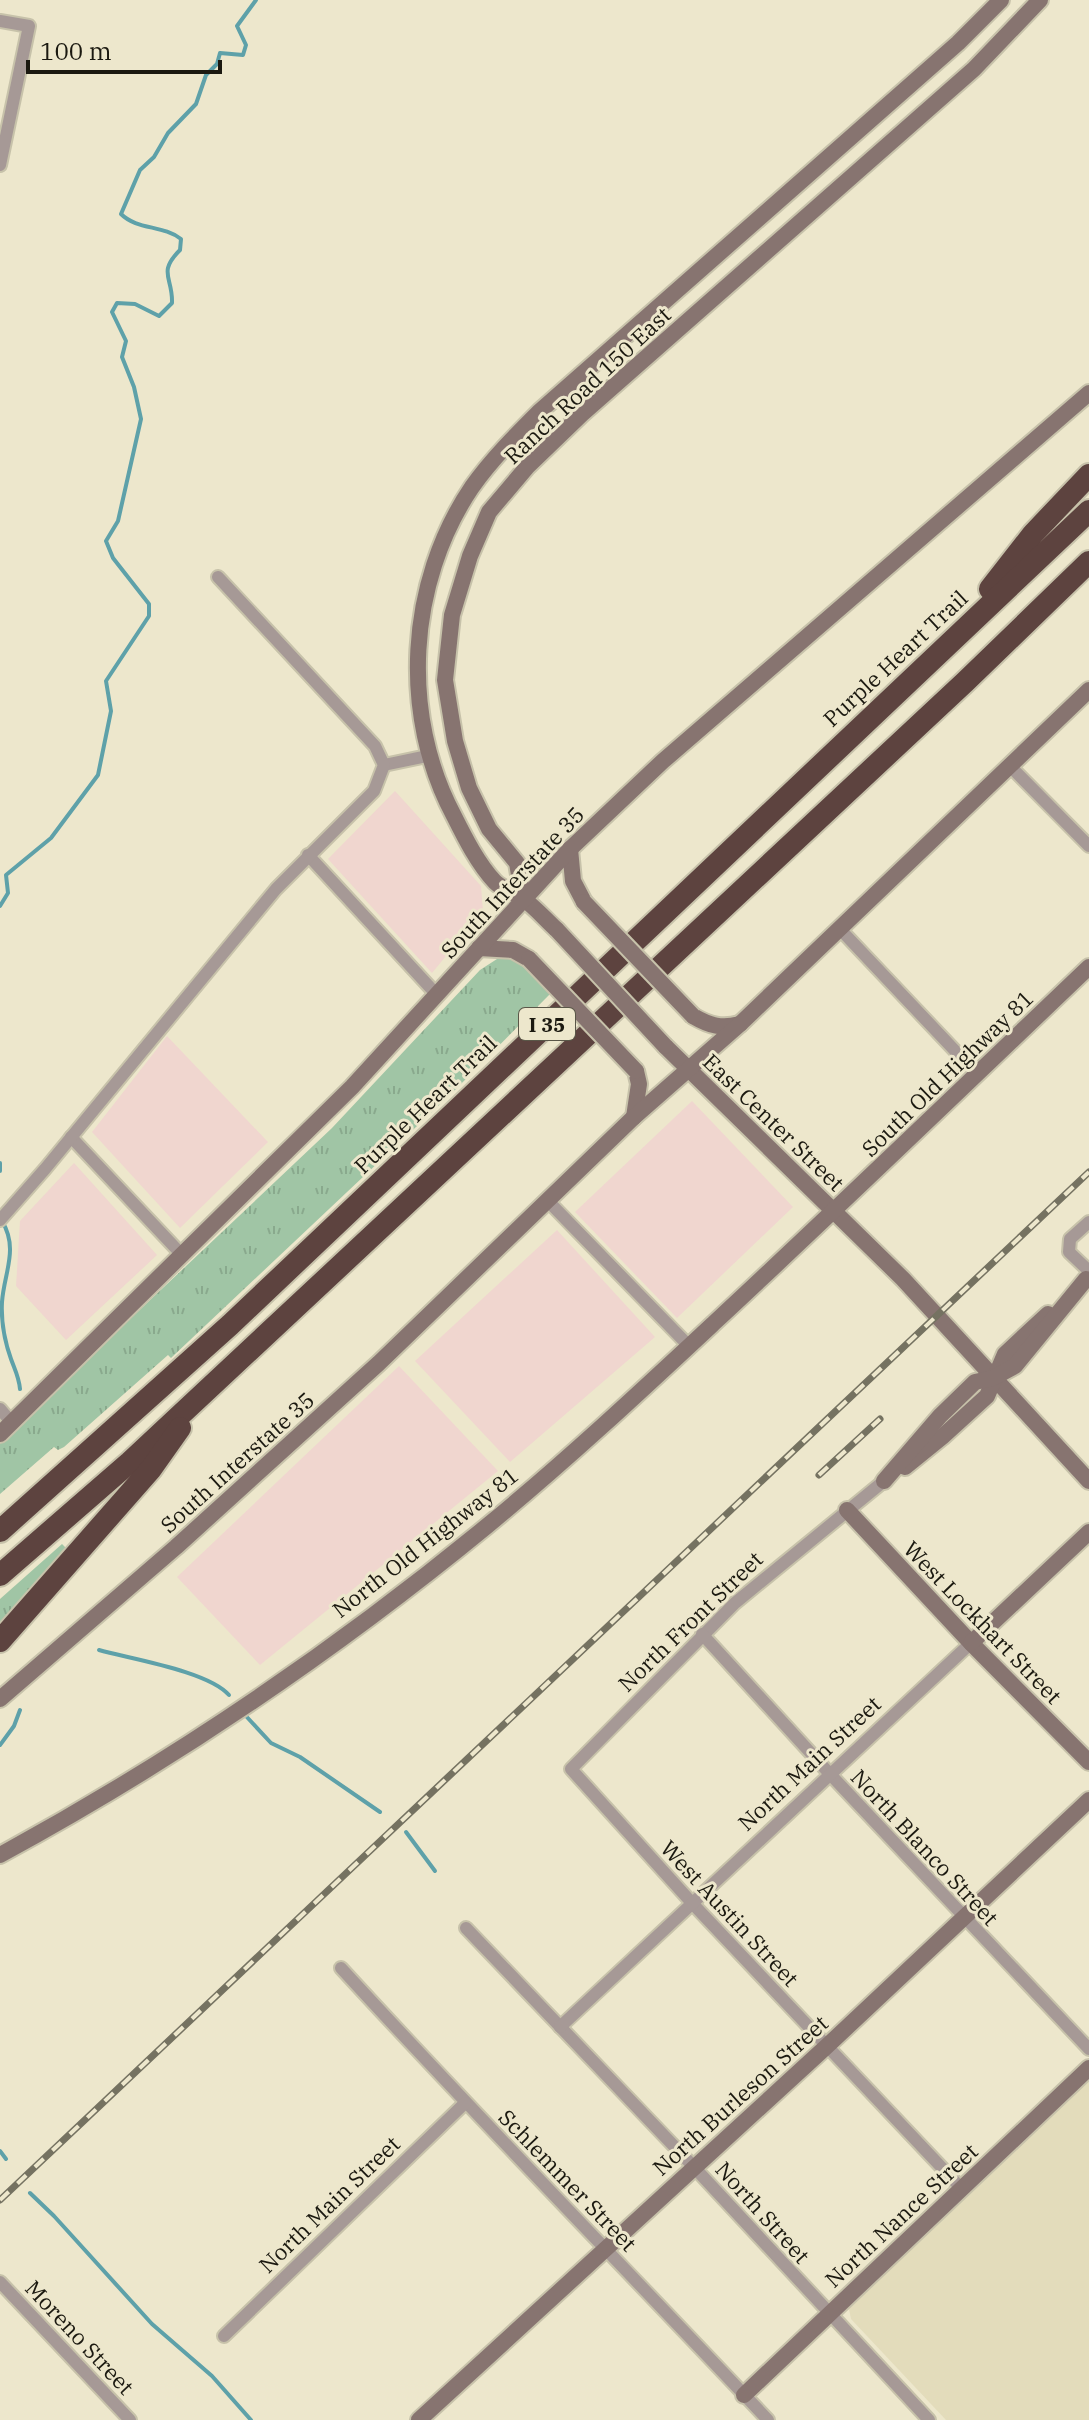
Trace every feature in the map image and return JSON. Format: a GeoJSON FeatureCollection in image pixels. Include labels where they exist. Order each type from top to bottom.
{"type":"FeatureCollection","features":[{"type":"Feature","properties":{"kind":"highway"},"geometry":{"type":"LineString","coordinates":[[935,657],[1033,534],[1089,475]]}},
{"type":"Feature","properties":{"kind":"highway","name":"Purple Heart Trail"},"geometry":{"type":"LineString","coordinates":[[0,1531],[230,1325],[1089,511]]}},
{"type":"Feature","properties":{"kind":"highway","name":"I 35"},"geometry":{"type":"LineString","coordinates":[[0,1575],[92,1496],[210,1387],[965,682],[1089,562]]}},
{"type":"Feature","properties":{"kind":"highway"},"geometry":{"type":"LineString","coordinates":[[965,682],[1089,582]]}},
{"type":"Feature","properties":{"kind":"highway"},"geometry":{"type":"LineString","coordinates":[[0,1641],[109,1513],[151,1469],[210,1387]]}},
{"type":"Feature","properties":{"kind":"main road","name":"Ranch Road 150 East"},"geometry":{"type":"LineString","coordinates":[[523,898],[496,884],[470,846],[442,795],[427,756],[417,684],[419,629],[427,587],[446,537],[470,490],[498,452],[540,411],[958,43],[1001,0]]}},
{"type":"Feature","properties":{"kind":"main road","name":"Ranch Road 150 East"},"geometry":{"type":"LineString","coordinates":[[523,898],[517,863],[489,829],[469,788],[455,741],[445,680],[452,615],[470,556],[489,512],[527,467],[582,414],[974,69],[1040,0]]}},
{"type":"Feature","properties":{"kind":"main road"},"geometry":{"type":"LineString","coordinates":[[722,252],[741,274]]}},
{"type":"Feature","properties":{"kind":"main road","name":"South Interstate 35"},"geometry":{"type":"LineString","coordinates":[[6,1428],[352,1087],[570,849],[663,761],[1089,393]]}},
{"type":"Feature","properties":{"kind":"main road","name":"South Interstate 35"},"geometry":{"type":"LineString","coordinates":[[0,1699],[379,1363],[634,1117],[740,1024],[1089,690]]}},
{"type":"Feature","properties":{"kind":"main road"},"geometry":{"type":"LineString","coordinates":[[570,849],[573,881],[584,902],[693,1016],[707,1024],[725,1028],[740,1024]]}},
{"type":"Feature","properties":{"kind":"main road","name":"East Center Street"},"geometry":{"type":"LineString","coordinates":[[523,898],[688,1070],[835,1210],[1089,1481]]}},
{"type":"Feature","properties":{"kind":"main road"},"geometry":{"type":"LineString","coordinates":[[479,948],[513,950],[529,959],[636,1071],[639,1084],[634,1117]]}},
{"type":"Feature","properties":{"kind":"main road","name":"South Old Highway 81"},"geometry":{"type":"LineString","coordinates":[[835,1210],[1089,967]]}},
{"type":"Feature","properties":{"kind":"main road","name":"North Old Highway 81"},"geometry":{"type":"LineString","coordinates":[[0,1855],[210,1729],[398,1595],[488,1525],[689,1346],[835,1210]]}},
{"type":"Feature","properties":{"kind":"main road","name":"North Front Street"},"geometry":{"type":"LineString","coordinates":[[884,1481],[917,1458],[985,1398],[993,1378],[1015,1366],[1088,1276]]}},
{"type":"Feature","properties":{"kind":"main road","name":"West Lockhart Street"},"geometry":{"type":"LineString","coordinates":[[847,1510],[971,1643],[1089,1762]]}},
{"type":"Feature","properties":{"kind":"main road","name":"North Main Street"},"geometry":{"type":"LineString","coordinates":[[971,1643],[1089,1532]]}},
{"type":"Feature","properties":{"kind":"main road","name":"North Burleson Street"},"geometry":{"type":"LineString","coordinates":[[419,2420],[827,2046],[1089,1800]]}},
{"type":"Feature","properties":{"kind":"main road","name":"North Nance Street"},"geometry":{"type":"LineString","coordinates":[[744,2395],[1089,2068]]}},
{"type":"Feature","properties":{"kind":"street"},"geometry":{"type":"LineString","coordinates":[[0,21],[29,26],[0,165]]}},
{"type":"Feature","properties":{"kind":"street"},"geometry":{"type":"LineString","coordinates":[[0,1220],[276,889],[374,791],[384,765],[375,746],[218,577]]}},
{"type":"Feature","properties":{"kind":"street"},"geometry":{"type":"LineString","coordinates":[[384,765],[427,756]]}},
{"type":"Feature","properties":{"kind":"street"},"geometry":{"type":"LineString","coordinates":[[1009,765],[1089,846]]}},
{"type":"Feature","properties":{"kind":"street"},"geometry":{"type":"LineString","coordinates":[[308,855],[437,995]]}},
{"type":"Feature","properties":{"kind":"street"},"geometry":{"type":"LineString","coordinates":[[839,928],[977,1074]]}},
{"type":"Feature","properties":{"kind":"street"},"geometry":{"type":"LineString","coordinates":[[71,1137],[183,1256]]}},
{"type":"Feature","properties":{"kind":"street"},"geometry":{"type":"LineString","coordinates":[[549,1202],[689,1346]]}},
{"type":"Feature","properties":{"kind":"street"},"geometry":{"type":"LineString","coordinates":[[1088,1276],[1069,1252],[1070,1239],[1089,1222]]}},
{"type":"Feature","properties":{"kind":"street"},"geometry":{"type":"LineString","coordinates":[[0,1409],[6,1428]]}},
{"type":"Feature","properties":{"kind":"street","name":"North Front Street"},"geometry":{"type":"LineString","coordinates":[[571,1769],[735,1603],[884,1481]]}},
{"type":"Feature","properties":{"kind":"street","name":"North Blanco Street"},"geometry":{"type":"LineString","coordinates":[[702,1634],[964,1919],[1089,2049]]}},
{"type":"Feature","properties":{"kind":"street","name":"North Main Street"},"geometry":{"type":"LineString","coordinates":[[560,2027],[971,1643]]}},
{"type":"Feature","properties":{"kind":"street","name":"West Austin Street"},"geometry":{"type":"LineString","coordinates":[[571,1769],[692,1903],[961,2188]]}},
{"type":"Feature","properties":{"kind":"street","name":"North Street"},"geometry":{"type":"LineString","coordinates":[[466,1928],[929,2420]]}},
{"type":"Feature","properties":{"kind":"street","name":"Schlemmer Street"},"geometry":{"type":"LineString","coordinates":[[341,1968],[465,2103],[606,2247],[768,2420]]}},
{"type":"Feature","properties":{"kind":"street","name":"North Main Street"},"geometry":{"type":"LineString","coordinates":[[224,2336],[465,2103]]}},
{"type":"Feature","properties":{"kind":"street","name":"Moreno Street"},"geometry":{"type":"LineString","coordinates":[[0,2282],[130,2420]]}},
{"type":"Feature","properties":{"kind":"shaded area"},"geometry":{"type":"Polygon","coordinates":[[[395,791],[481,886],[483,911],[432,973],[328,859],[395,791]]]}},
{"type":"Feature","properties":{"kind":"shaded area"},"geometry":{"type":"Polygon","coordinates":[[[167,1036],[268,1142],[180,1228],[92,1132],[167,1036]]]}},
{"type":"Feature","properties":{"kind":"shaded area"},"geometry":{"type":"Polygon","coordinates":[[[692,1101],[793,1207],[677,1318],[575,1212],[692,1101]]]}},
{"type":"Feature","properties":{"kind":"shaded area"},"geometry":{"type":"Polygon","coordinates":[[[74,1163],[157,1255],[66,1340],[16,1286],[20,1221],[74,1163]]]}},
{"type":"Feature","properties":{"kind":"shaded area"},"geometry":{"type":"Polygon","coordinates":[[[557,1230],[655,1337],[510,1462],[415,1361],[557,1230]]]}},
{"type":"Feature","properties":{"kind":"shaded area"},"geometry":{"type":"Polygon","coordinates":[[[399,1366],[498,1471],[260,1665],[177,1577],[399,1366]]]}},
{"type":"Feature","properties":{"kind":"shaded area"},"geometry":{"type":"Polygon","coordinates":[[[1089,2075],[1089,2420],[946,2420],[851,2319],[849,2309],[1089,2075]]]}},
{"type":"Feature","properties":{"kind":"green space"},"geometry":{"type":"Polygon","coordinates":[[[506,958],[525,967],[550,994],[451,1094],[171,1358],[168,1355],[64,1447],[58,1450],[54,1447],[0,1494],[0,1442],[332,1128],[480,970],[497,959],[506,958]]]}},
{"type":"Feature","properties":{"kind":"green space"},"geometry":{"type":"Polygon","coordinates":[[[62,1544],[69,1551],[0,1632],[0,1599],[62,1544]]]}},
{"type":"Feature","properties":{"kind":"waterway"},"geometry":{"type":"LineString","coordinates":[[0,906],[8,893],[6,875],[51,838],[98,775],[111,711],[106,681],[149,616],[149,604],[113,558],[106,541],[118,521],[141,419],[134,387],[122,357],[126,341],[112,312],[117,303],[135,304],[159,316],[172,303],[168,270],[180,250],[181,239],[166,231],[135,223],[121,214],[140,170],[154,157],[168,133],[196,104],[206,75],[217,64],[220,53],[243,55],[246,45],[237,26],[256,0]]}},
{"type":"Feature","properties":{"kind":"waterway"},"geometry":{"type":"LineString","coordinates":[[0,1163],[0,1171]]}},
{"type":"Feature","properties":{"kind":"waterway"},"geometry":{"type":"LineString","coordinates":[[2,1221],[10,1251],[2,1302],[3,1323],[20,1389]]}},
{"type":"Feature","properties":{"kind":"waterway"},"geometry":{"type":"LineString","coordinates":[[99,1650],[187,1673],[204,1679],[229,1695]]}},
{"type":"Feature","properties":{"kind":"waterway"},"geometry":{"type":"LineString","coordinates":[[0,1745],[14,1726],[20,1710]]}},
{"type":"Feature","properties":{"kind":"waterway"},"geometry":{"type":"LineString","coordinates":[[245,1715],[271,1743],[300,1757],[380,1812]]}},
{"type":"Feature","properties":{"kind":"waterway"},"geometry":{"type":"LineString","coordinates":[[406,1832],[435,1871]]}},
{"type":"Feature","properties":{"kind":"waterway"},"geometry":{"type":"LineString","coordinates":[[0,2151],[6,2159]]}},
{"type":"Feature","properties":{"kind":"waterway"},"geometry":{"type":"LineString","coordinates":[[30,2193],[152,2324],[212,2376],[251,2420]]}},
{"type":"Feature","properties":{"kind":"railway"},"geometry":{"type":"LineString","coordinates":[[0,2200],[1089,1172]]}},
{"type":"Feature","properties":{"kind":"railway"},"geometry":{"type":"LineString","coordinates":[[819,1475],[880,1419]]}}]}
